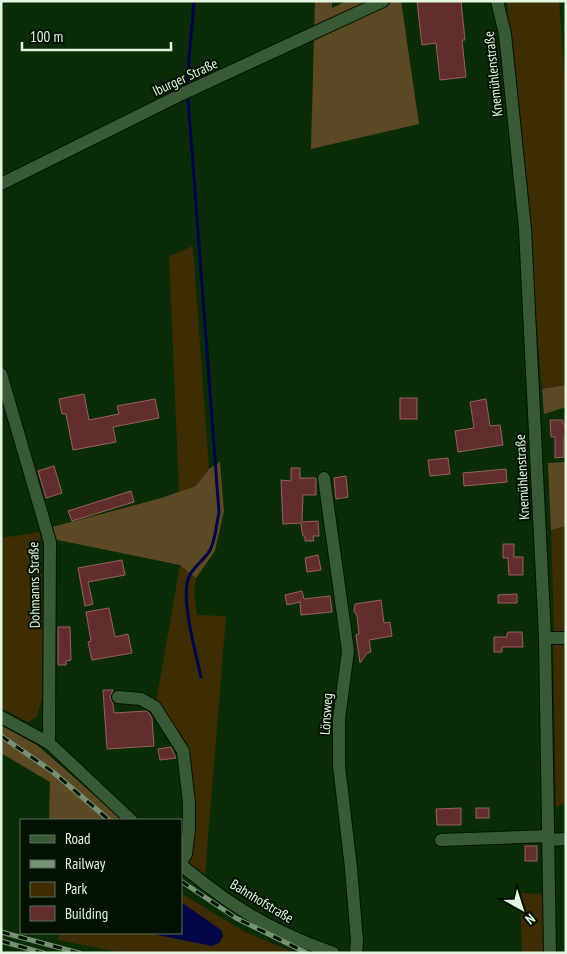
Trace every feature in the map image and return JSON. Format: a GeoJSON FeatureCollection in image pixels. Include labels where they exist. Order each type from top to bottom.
{"type":"FeatureCollection","features":[{"type":"Feature","properties":{"kind":"street","name":"Iburger Straße"},"geometry":{"type":"LineString","coordinates":[[1,184],[182,94],[383,1]]}},
{"type":"Feature","properties":{"kind":"street","name":"Knemühlenstraße"},"geometry":{"type":"LineString","coordinates":[[497,1],[505,34],[525,229],[545,638],[550,953]]}},
{"type":"Feature","properties":{"kind":"street","name":"Dohmanns Straße"},"geometry":{"type":"LineString","coordinates":[[1,374],[50,542],[49,743]]}},
{"type":"Feature","properties":{"kind":"street","name":"Lönsweg"},"geometry":{"type":"LineString","coordinates":[[324,478],[348,651],[339,719],[339,766],[351,868],[357,941],[356,953]]}},
{"type":"Feature","properties":{"kind":"street"},"geometry":{"type":"LineString","coordinates":[[545,638],[566,638]]}},
{"type":"Feature","properties":{"kind":"street","name":"Bahnhofstraße"},"geometry":{"type":"LineString","coordinates":[[118,697],[141,699],[155,707],[183,751],[189,802],[189,830],[186,854],[182,861]]}},
{"type":"Feature","properties":{"kind":"street"},"geometry":{"type":"LineString","coordinates":[[1,717],[49,743],[130,819]]}},
{"type":"Feature","properties":{"kind":"street"},"geometry":{"type":"LineString","coordinates":[[441,840],[566,839]]}},
{"type":"Feature","properties":{"kind":"street","name":"Bahnhofstraße"},"geometry":{"type":"LineString","coordinates":[[182,864],[236,906],[306,943],[333,953]]}},
{"type":"Feature","properties":{"kind":"green space"},"geometry":{"type":"Polygon","coordinates":[[[507,1],[559,1],[566,101],[566,385],[542,389],[507,1]]]}},
{"type":"Feature","properties":{"kind":"green space"},"geometry":{"type":"Polygon","coordinates":[[[193,246],[209,469],[196,486],[179,492],[169,256],[193,246]]]}},
{"type":"Feature","properties":{"kind":"green space"},"geometry":{"type":"Polygon","coordinates":[[[566,526],[566,631],[554,631],[551,530],[566,526]]]}},
{"type":"Feature","properties":{"kind":"green space"},"geometry":{"type":"Polygon","coordinates":[[[40,532],[45,685],[37,717],[27,722],[1,708],[1,538],[40,532]]]}},
{"type":"Feature","properties":{"kind":"green space"},"geometry":{"type":"Polygon","coordinates":[[[180,565],[196,578],[194,592],[197,615],[226,616],[205,875],[189,863],[194,829],[194,801],[188,745],[156,702],[180,565]]]}},
{"type":"Feature","properties":{"kind":"green space"},"geometry":{"type":"Polygon","coordinates":[[[553,644],[566,645],[566,803],[556,807],[553,644]]]}},
{"type":"Feature","properties":{"kind":"green space"},"geometry":{"type":"Polygon","coordinates":[[[520,893],[543,894],[544,953],[522,953],[520,893]]]}},
{"type":"Feature","properties":{"kind":"green space"},"geometry":{"type":"Polygon","coordinates":[[[182,894],[245,932],[295,953],[124,953],[57,940],[60,934],[182,934],[182,894]]]}},
{"type":"Feature","properties":{"kind":"shaded area"},"geometry":{"type":"Polygon","coordinates":[[[315,1],[332,1],[332,8],[347,1],[401,1],[419,124],[311,149],[315,1]]]}},
{"type":"Feature","properties":{"kind":"shaded area"},"geometry":{"type":"Polygon","coordinates":[[[566,385],[566,407],[544,414],[542,389],[566,385]]]}},
{"type":"Feature","properties":{"kind":"shaded area"},"geometry":{"type":"Polygon","coordinates":[[[220,462],[224,511],[215,551],[196,578],[180,565],[53,539],[52,527],[158,499],[196,486],[209,469],[220,462]]]}},
{"type":"Feature","properties":{"kind":"shaded area"},"geometry":{"type":"Polygon","coordinates":[[[566,462],[566,526],[551,530],[548,463],[566,462]]]}},
{"type":"Feature","properties":{"kind":"shaded area"},"geometry":{"type":"Polygon","coordinates":[[[1,725],[37,745],[122,819],[49,819],[50,782],[1,753],[1,725]]]}},
{"type":"Feature","properties":{"kind":"shaded area"},"geometry":{"type":"Polygon","coordinates":[[[182,903],[221,930],[223,936],[219,943],[212,946],[153,934],[182,934],[182,903]]]}},
{"type":"Feature","properties":{"kind":"building"},"geometry":{"type":"Polygon","coordinates":[[[417,1],[461,1],[465,40],[462,40],[466,77],[440,80],[436,43],[422,45],[417,1]]]}},
{"type":"Feature","properties":{"kind":"building"},"geometry":{"type":"Polygon","coordinates":[[[84,394],[89,420],[119,414],[117,406],[155,399],[159,418],[113,427],[116,442],[73,450],[66,414],[62,414],[59,399],[84,394]]]}},
{"type":"Feature","properties":{"kind":"building"},"geometry":{"type":"Polygon","coordinates":[[[400,398],[417,398],[417,419],[400,419],[400,398]]]}},
{"type":"Feature","properties":{"kind":"building"},"geometry":{"type":"Polygon","coordinates":[[[486,399],[490,426],[500,425],[503,445],[458,452],[455,431],[474,428],[470,402],[486,399]]]}},
{"type":"Feature","properties":{"kind":"building"},"geometry":{"type":"Polygon","coordinates":[[[550,420],[563,420],[563,424],[566,424],[564,457],[555,458],[555,437],[551,437],[550,420]]]}},
{"type":"Feature","properties":{"kind":"building"},"geometry":{"type":"Polygon","coordinates":[[[448,458],[450,474],[430,476],[428,460],[448,458]]]}},
{"type":"Feature","properties":{"kind":"building"},"geometry":{"type":"Polygon","coordinates":[[[54,466],[62,493],[46,498],[38,471],[54,466]]]}},
{"type":"Feature","properties":{"kind":"building"},"geometry":{"type":"Polygon","coordinates":[[[291,468],[300,468],[300,478],[316,478],[316,495],[303,495],[302,522],[318,521],[319,536],[313,536],[314,541],[305,541],[301,523],[283,524],[281,480],[291,481],[291,468]]]}},
{"type":"Feature","properties":{"kind":"building"},"geometry":{"type":"Polygon","coordinates":[[[506,469],[507,482],[464,486],[463,473],[506,469]]]}},
{"type":"Feature","properties":{"kind":"building"},"geometry":{"type":"Polygon","coordinates":[[[346,476],[348,497],[336,499],[334,478],[346,476]]]}},
{"type":"Feature","properties":{"kind":"building"},"geometry":{"type":"Polygon","coordinates":[[[131,491],[134,502],[72,521],[68,511],[131,491]]]}},
{"type":"Feature","properties":{"kind":"building"},"geometry":{"type":"Polygon","coordinates":[[[503,544],[514,544],[514,557],[523,557],[523,575],[509,575],[508,558],[503,558],[503,544]]]}},
{"type":"Feature","properties":{"kind":"building"},"geometry":{"type":"Polygon","coordinates":[[[318,555],[321,570],[307,572],[305,558],[318,555]]]}},
{"type":"Feature","properties":{"kind":"building"},"geometry":{"type":"Polygon","coordinates":[[[122,560],[125,575],[88,582],[93,604],[85,606],[78,568],[122,560]]]}},
{"type":"Feature","properties":{"kind":"building"},"geometry":{"type":"Polygon","coordinates":[[[302,591],[304,599],[330,596],[332,612],[301,615],[300,602],[287,605],[285,595],[302,591]]]}},
{"type":"Feature","properties":{"kind":"building"},"geometry":{"type":"Polygon","coordinates":[[[517,594],[517,603],[498,603],[498,595],[517,594]]]}},
{"type":"Feature","properties":{"kind":"building"},"geometry":{"type":"Polygon","coordinates":[[[381,600],[384,623],[390,622],[392,636],[369,640],[371,652],[367,653],[360,663],[356,635],[359,634],[357,616],[354,611],[355,604],[381,600]]]}},
{"type":"Feature","properties":{"kind":"building"},"geometry":{"type":"Polygon","coordinates":[[[109,608],[115,637],[128,634],[132,653],[92,660],[88,642],[91,641],[86,612],[109,608]]]}},
{"type":"Feature","properties":{"kind":"building"},"geometry":{"type":"Polygon","coordinates":[[[58,627],[70,627],[71,660],[66,661],[66,665],[58,665],[58,627]]]}},
{"type":"Feature","properties":{"kind":"building"},"geometry":{"type":"Polygon","coordinates":[[[509,632],[522,632],[523,647],[502,647],[502,652],[494,652],[494,637],[507,637],[509,632]]]}},
{"type":"Feature","properties":{"kind":"building"},"geometry":{"type":"Polygon","coordinates":[[[103,690],[113,690],[110,697],[114,713],[146,711],[149,713],[152,718],[154,746],[107,749],[103,690]]]}},
{"type":"Feature","properties":{"kind":"building"},"geometry":{"type":"Polygon","coordinates":[[[171,747],[176,758],[160,760],[158,749],[171,747]]]}},
{"type":"Feature","properties":{"kind":"building"},"geometry":{"type":"Polygon","coordinates":[[[461,808],[461,825],[437,825],[436,809],[461,808]]]}},
{"type":"Feature","properties":{"kind":"building"},"geometry":{"type":"Polygon","coordinates":[[[476,808],[489,808],[489,818],[476,818],[476,808]]]}},
{"type":"Feature","properties":{"kind":"building"},"geometry":{"type":"Polygon","coordinates":[[[525,846],[537,846],[537,861],[525,861],[525,846]]]}},
{"type":"Feature","properties":{"kind":"waterway"},"geometry":{"type":"LineString","coordinates":[[187,83],[194,1]]}},
{"type":"Feature","properties":{"kind":"waterway"},"geometry":{"type":"LineString","coordinates":[[188,98],[219,512],[212,546],[208,554],[191,573],[187,586],[186,597],[190,626],[201,677]]}},
{"type":"Feature","properties":{"kind":"railway"},"geometry":{"type":"LineString","coordinates":[[1,736],[53,772],[108,819]]}},
{"type":"Feature","properties":{"kind":"railway"},"geometry":{"type":"LineString","coordinates":[[182,882],[236,918],[307,953]]}},
{"type":"Feature","properties":{"kind":"railway"},"geometry":{"type":"LineString","coordinates":[[1,932],[79,953]]}},
{"type":"Feature","properties":{"kind":"railway"},"geometry":{"type":"LineString","coordinates":[[1,941],[43,953]]}}]}
